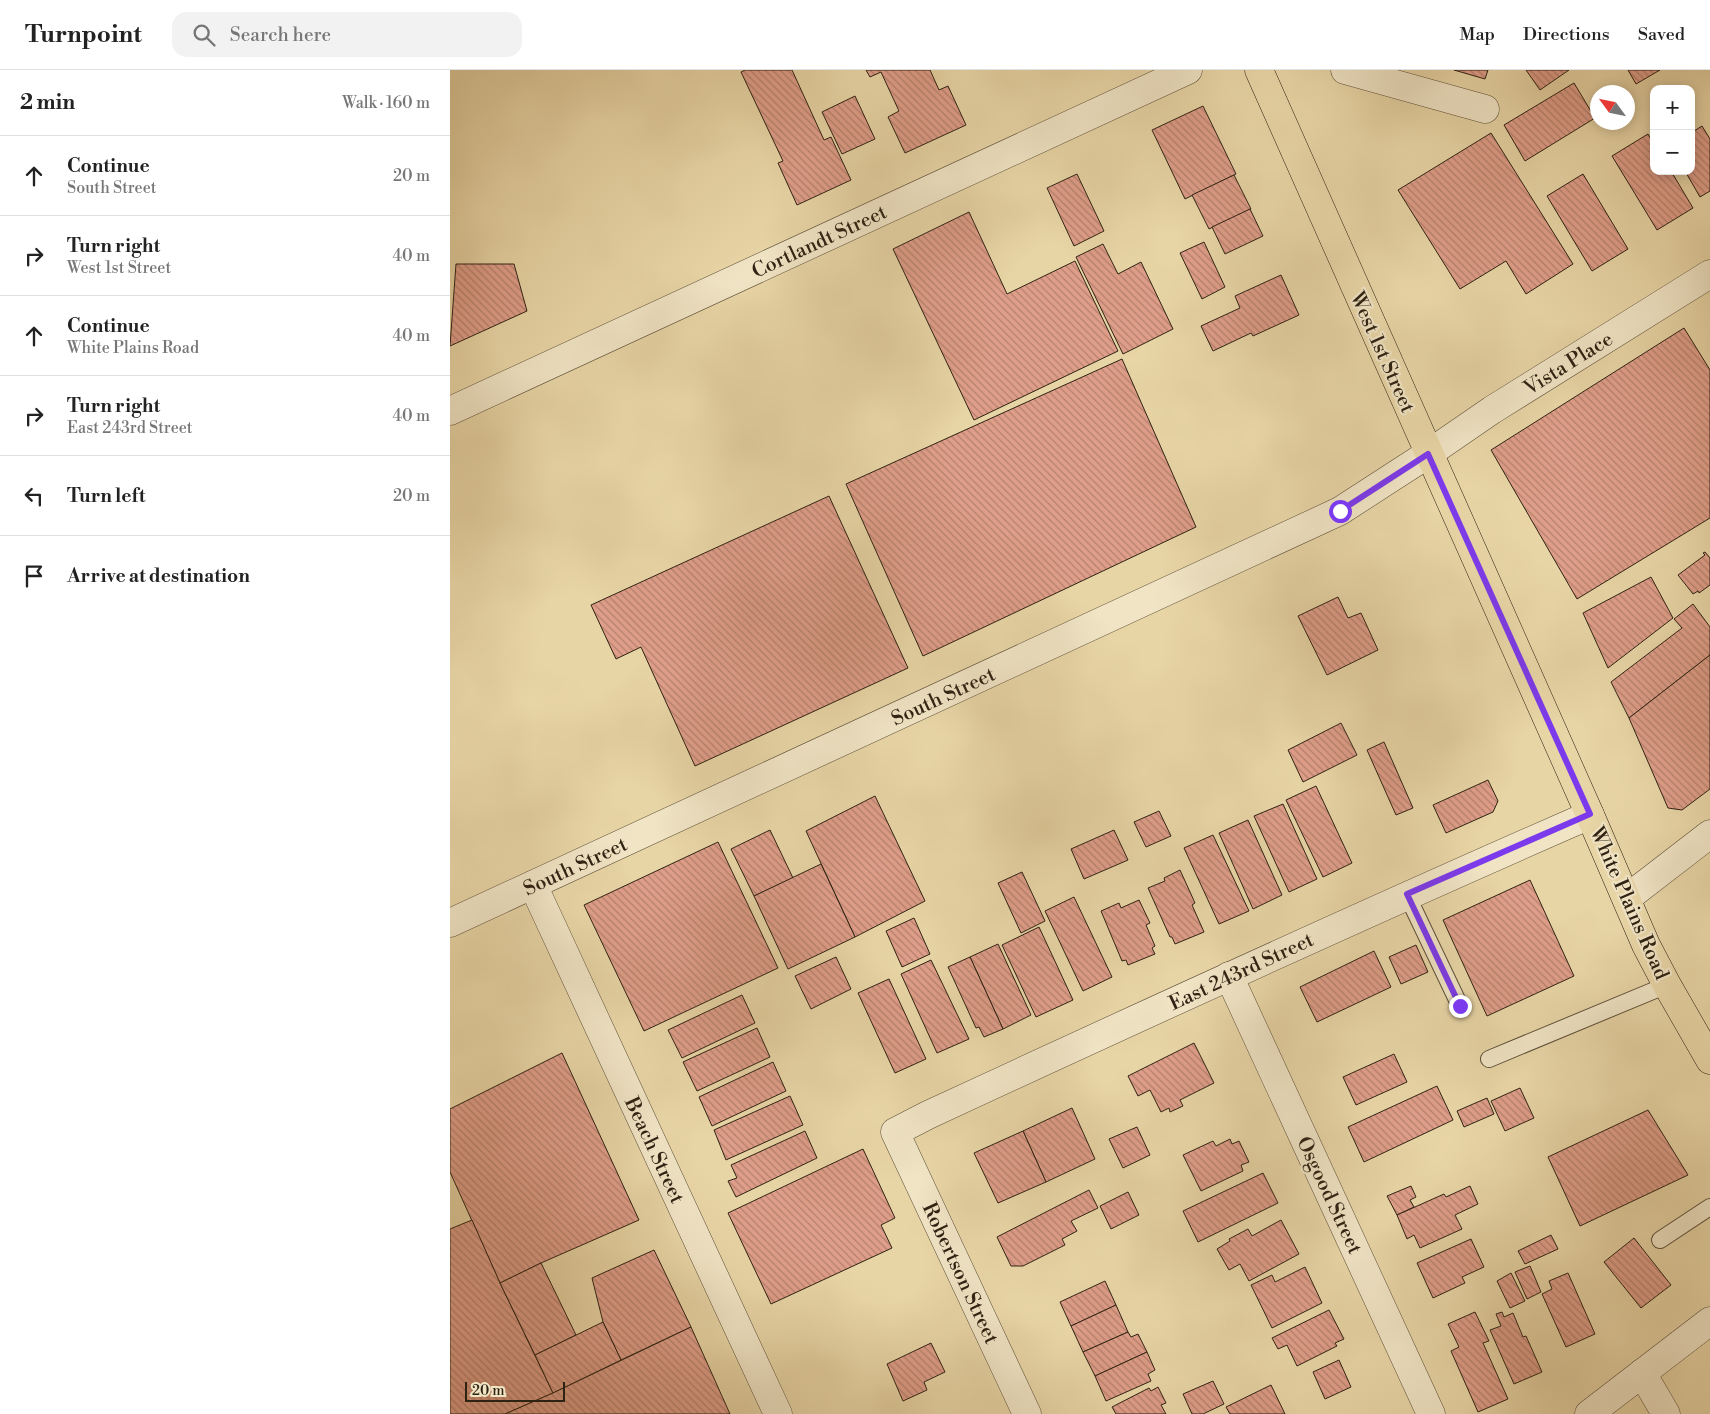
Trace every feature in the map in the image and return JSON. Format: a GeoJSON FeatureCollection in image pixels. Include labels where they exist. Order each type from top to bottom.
{"type":"FeatureCollection","features":[{"type":"Feature","properties":{"kind":"main road","name":"West 1st Street"},"geometry":{"type":"LineString","coordinates":[[1259,70],[1509,633]]}},
{"type":"Feature","properties":{"kind":"main road","name":"White Plains Road"},"geometry":{"type":"LineString","coordinates":[[1509,633],[1646,945],[1666,985],[1710,1060]]}},
{"type":"Feature","properties":{"kind":"street","name":"Cortlandt Street"},"geometry":{"type":"LineString","coordinates":[[450,411],[1188,70]]}},
{"type":"Feature","properties":{"kind":"street"},"geometry":{"type":"LineString","coordinates":[[1345,70],[1485,109]]}},
{"type":"Feature","properties":{"kind":"street","name":"Vista Place"},"geometry":{"type":"LineString","coordinates":[[1428,454],[1492,410],[1710,274]]}},
{"type":"Feature","properties":{"kind":"street","name":"South Street"},"geometry":{"type":"LineString","coordinates":[[450,923],[1340,511],[1428,454]]}},
{"type":"Feature","properties":{"kind":"street","name":"East 243rd Street"},"geometry":{"type":"LineString","coordinates":[[895,1132],[928,1115],[1407,894],[1590,814]]}},
{"type":"Feature","properties":{"kind":"street"},"geometry":{"type":"LineString","coordinates":[[1626,898],[1710,834]]}},
{"type":"Feature","properties":{"kind":"street","name":"Beach Street"},"geometry":{"type":"LineString","coordinates":[[533,886],[778,1414]]}},
{"type":"Feature","properties":{"kind":"street","name":"Osgood Street"},"geometry":{"type":"LineString","coordinates":[[1229,976],[1431,1414]]}},
{"type":"Feature","properties":{"kind":"street","name":"Robertson Street"},"geometry":{"type":"LineString","coordinates":[[895,1132],[1027,1414]]}},
{"type":"Feature","properties":{"kind":"street"},"geometry":{"type":"LineString","coordinates":[[1589,1414],[1710,1322]]}},
{"type":"Feature","properties":{"kind":"street"},"geometry":{"type":"LineString","coordinates":[[1642,1373],[1666,1414]]}},
{"type":"Feature","properties":{"kind":"lane"},"geometry":{"type":"LineString","coordinates":[[1407,894],[1460,1006]]}},
{"type":"Feature","properties":{"kind":"lane"},"geometry":{"type":"LineString","coordinates":[[1489,1059],[1666,985]]}},
{"type":"Feature","properties":{"kind":"lane"},"geometry":{"type":"LineString","coordinates":[[1660,1240],[1710,1206]]}},
{"type":"Feature","properties":{"kind":"building"},"geometry":{"type":"Polygon","coordinates":[[[745,70],[792,70],[824,140],[831,137],[851,180],[797,205],[778,163],[783,161],[741,72],[745,70]]]}},
{"type":"Feature","properties":{"kind":"building"},"geometry":{"type":"Polygon","coordinates":[[[866,70],[930,70],[939,90],[948,86],[966,125],[905,153],[888,117],[899,111],[881,72],[870,77],[866,70]]]}},
{"type":"Feature","properties":{"kind":"building"},"geometry":{"type":"Polygon","coordinates":[[[1454,70],[1488,70],[1485,79],[1454,70]]]}},
{"type":"Feature","properties":{"kind":"building"},"geometry":{"type":"Polygon","coordinates":[[[1526,70],[1569,70],[1540,90],[1526,70]]]}},
{"type":"Feature","properties":{"kind":"building"},"geometry":{"type":"Polygon","coordinates":[[[1628,70],[1660,70],[1636,84],[1628,70]]]}},
{"type":"Feature","properties":{"kind":"building"},"geometry":{"type":"Polygon","coordinates":[[[1574,83],[1590,110],[1590,121],[1525,161],[1504,125],[1574,83]]]}},
{"type":"Feature","properties":{"kind":"building"},"geometry":{"type":"Polygon","coordinates":[[[855,96],[875,139],[842,154],[822,112],[855,96]]]}},
{"type":"Feature","properties":{"kind":"building"},"geometry":{"type":"Polygon","coordinates":[[[1203,106],[1236,174],[1185,199],[1152,130],[1203,106]]]}},
{"type":"Feature","properties":{"kind":"building"},"geometry":{"type":"Polygon","coordinates":[[[1702,126],[1710,139],[1710,191],[1700,197],[1687,175],[1695,175],[1695,130],[1702,126]]]}},
{"type":"Feature","properties":{"kind":"building"},"geometry":{"type":"Polygon","coordinates":[[[1491,133],[1573,264],[1526,294],[1506,261],[1460,289],[1398,190],[1491,133]]]}},
{"type":"Feature","properties":{"kind":"building"},"geometry":{"type":"Polygon","coordinates":[[[1648,134],[1650,137],[1650,175],[1673,175],[1693,208],[1657,230],[1612,156],[1648,134]]]}},
{"type":"Feature","properties":{"kind":"building"},"geometry":{"type":"Polygon","coordinates":[[[1077,174],[1104,231],[1074,246],[1047,188],[1077,174]]]}},
{"type":"Feature","properties":{"kind":"building"},"geometry":{"type":"Polygon","coordinates":[[[1583,174],[1628,249],[1592,271],[1547,196],[1583,174]]]}},
{"type":"Feature","properties":{"kind":"building"},"geometry":{"type":"Polygon","coordinates":[[[1234,175],[1251,209],[1209,229],[1192,195],[1234,175]]]}},
{"type":"Feature","properties":{"kind":"building"},"geometry":{"type":"Polygon","coordinates":[[[1250,209],[1263,236],[1225,254],[1212,227],[1250,209]]]}},
{"type":"Feature","properties":{"kind":"building"},"geometry":{"type":"Polygon","coordinates":[[[969,212],[1007,294],[1075,261],[1118,351],[974,420],[893,249],[969,212]]]}},
{"type":"Feature","properties":{"kind":"building"},"geometry":{"type":"Polygon","coordinates":[[[1204,242],[1225,287],[1202,299],[1180,253],[1204,242]]]}},
{"type":"Feature","properties":{"kind":"building"},"geometry":{"type":"Polygon","coordinates":[[[1103,244],[1118,274],[1141,262],[1173,329],[1123,354],[1076,257],[1103,244]]]}},
{"type":"Feature","properties":{"kind":"building"},"geometry":{"type":"Polygon","coordinates":[[[456,264],[514,264],[527,311],[450,346],[456,264]]]}},
{"type":"Feature","properties":{"kind":"building"},"geometry":{"type":"Polygon","coordinates":[[[1281,275],[1299,315],[1253,336],[1251,333],[1213,351],[1201,326],[1240,308],[1235,296],[1281,275]]]}},
{"type":"Feature","properties":{"kind":"building"},"geometry":{"type":"Polygon","coordinates":[[[1684,328],[1710,370],[1710,518],[1577,599],[1491,450],[1684,328]]]}},
{"type":"Feature","properties":{"kind":"building"},"geometry":{"type":"Polygon","coordinates":[[[1122,359],[1196,527],[923,656],[846,484],[1122,359]]]}},
{"type":"Feature","properties":{"kind":"building"},"geometry":{"type":"Polygon","coordinates":[[[829,496],[908,668],[695,766],[641,647],[616,659],[591,605],[829,496]]]}},
{"type":"Feature","properties":{"kind":"building"},"geometry":{"type":"Polygon","coordinates":[[[1705,552],[1710,558],[1710,585],[1699,593],[1698,591],[1693,594],[1678,575],[1705,555],[1703,553],[1705,552]]]}},
{"type":"Feature","properties":{"kind":"building"},"geometry":{"type":"Polygon","coordinates":[[[1651,577],[1673,618],[1608,668],[1583,613],[1651,577]]]}},
{"type":"Feature","properties":{"kind":"building"},"geometry":{"type":"Polygon","coordinates":[[[1338,597],[1348,618],[1361,613],[1378,650],[1327,675],[1298,616],[1338,597]]]}},
{"type":"Feature","properties":{"kind":"building"},"geometry":{"type":"Polygon","coordinates":[[[1693,604],[1710,627],[1710,655],[1629,718],[1611,682],[1682,628],[1674,619],[1693,604]]]}},
{"type":"Feature","properties":{"kind":"building"},"geometry":{"type":"Polygon","coordinates":[[[1710,655],[1710,789],[1682,810],[1668,808],[1629,718],[1710,655]]]}},
{"type":"Feature","properties":{"kind":"building"},"geometry":{"type":"Polygon","coordinates":[[[1341,723],[1357,755],[1303,782],[1288,750],[1341,723]]]}},
{"type":"Feature","properties":{"kind":"building"},"geometry":{"type":"Polygon","coordinates":[[[1384,742],[1413,808],[1396,815],[1367,750],[1384,742]]]}},
{"type":"Feature","properties":{"kind":"building"},"geometry":{"type":"Polygon","coordinates":[[[1488,780],[1498,801],[1493,812],[1446,833],[1433,805],[1488,780]]]}},
{"type":"Feature","properties":{"kind":"building"},"geometry":{"type":"Polygon","coordinates":[[[1316,786],[1352,863],[1323,877],[1286,800],[1316,786]]]}},
{"type":"Feature","properties":{"kind":"building"},"geometry":{"type":"Polygon","coordinates":[[[875,796],[925,901],[855,937],[806,831],[875,796]]]}},
{"type":"Feature","properties":{"kind":"building"},"geometry":{"type":"Polygon","coordinates":[[[1283,804],[1317,879],[1289,892],[1254,816],[1283,804]]]}},
{"type":"Feature","properties":{"kind":"building"},"geometry":{"type":"Polygon","coordinates":[[[1159,811],[1171,836],[1146,847],[1134,822],[1159,811]]]}},
{"type":"Feature","properties":{"kind":"building"},"geometry":{"type":"Polygon","coordinates":[[[1248,820],[1282,895],[1253,909],[1219,833],[1248,820]]]}},
{"type":"Feature","properties":{"kind":"building"},"geometry":{"type":"Polygon","coordinates":[[[770,830],[793,878],[754,896],[731,849],[770,830]]]}},
{"type":"Feature","properties":{"kind":"building"},"geometry":{"type":"Polygon","coordinates":[[[1114,830],[1128,860],[1084,879],[1071,849],[1114,830]]]}},
{"type":"Feature","properties":{"kind":"building"},"geometry":{"type":"Polygon","coordinates":[[[1213,835],[1249,911],[1219,924],[1184,848],[1213,835]]]}},
{"type":"Feature","properties":{"kind":"building"},"geometry":{"type":"Polygon","coordinates":[[[718,842],[778,968],[644,1031],[584,905],[718,842]]]}},
{"type":"Feature","properties":{"kind":"building"},"geometry":{"type":"Polygon","coordinates":[[[821,864],[855,937],[788,969],[754,896],[821,864]]]}},
{"type":"Feature","properties":{"kind":"building"},"geometry":{"type":"Polygon","coordinates":[[[1180,870],[1195,903],[1192,905],[1204,932],[1175,944],[1148,888],[1165,881],[1164,878],[1180,870]]]}},
{"type":"Feature","properties":{"kind":"building"},"geometry":{"type":"Polygon","coordinates":[[[1022,872],[1045,921],[1021,933],[998,883],[1022,872]]]}},
{"type":"Feature","properties":{"kind":"building"},"geometry":{"type":"Polygon","coordinates":[[[1530,880],[1574,976],[1487,1016],[1443,920],[1530,880]]]}},
{"type":"Feature","properties":{"kind":"building"},"geometry":{"type":"Polygon","coordinates":[[[1074,897],[1112,977],[1083,991],[1045,911],[1074,897]]]}},
{"type":"Feature","properties":{"kind":"building"},"geometry":{"type":"Polygon","coordinates":[[[1139,900],[1150,923],[1146,925],[1155,946],[1152,948],[1155,954],[1128,965],[1126,960],[1122,961],[1101,911],[1119,903],[1121,908],[1139,900]]]}},
{"type":"Feature","properties":{"kind":"building"},"geometry":{"type":"Polygon","coordinates":[[[914,918],[930,954],[902,967],[886,931],[914,918]]]}},
{"type":"Feature","properties":{"kind":"building"},"geometry":{"type":"Polygon","coordinates":[[[1039,927],[1073,1000],[1036,1017],[1002,945],[1039,927]]]}},
{"type":"Feature","properties":{"kind":"building"},"geometry":{"type":"Polygon","coordinates":[[[998,944],[1031,1015],[1003,1029],[970,957],[998,944]]]}},
{"type":"Feature","properties":{"kind":"building"},"geometry":{"type":"Polygon","coordinates":[[[1416,945],[1428,972],[1401,984],[1389,957],[1416,945]]]}},
{"type":"Feature","properties":{"kind":"building"},"geometry":{"type":"Polygon","coordinates":[[[1374,951],[1391,987],[1317,1022],[1300,987],[1374,951]]]}},
{"type":"Feature","properties":{"kind":"building"},"geometry":{"type":"Polygon","coordinates":[[[836,957],[851,989],[811,1009],[795,976],[836,957]]]}},
{"type":"Feature","properties":{"kind":"building"},"geometry":{"type":"Polygon","coordinates":[[[970,957],[1003,1029],[984,1037],[979,1027],[976,1028],[948,967],[970,957]]]}},
{"type":"Feature","properties":{"kind":"building"},"geometry":{"type":"Polygon","coordinates":[[[931,960],[969,1039],[937,1053],[901,974],[931,960]]]}},
{"type":"Feature","properties":{"kind":"building"},"geometry":{"type":"Polygon","coordinates":[[[889,979],[926,1059],[895,1073],[858,993],[889,979]]]}},
{"type":"Feature","properties":{"kind":"building"},"geometry":{"type":"Polygon","coordinates":[[[742,995],[755,1023],[682,1058],[668,1030],[742,995]]]}},
{"type":"Feature","properties":{"kind":"building"},"geometry":{"type":"Polygon","coordinates":[[[757,1028],[770,1057],[697,1091],[683,1062],[757,1028]]]}},
{"type":"Feature","properties":{"kind":"building"},"geometry":{"type":"Polygon","coordinates":[[[1194,1043],[1214,1083],[1180,1100],[1183,1106],[1170,1112],[1169,1108],[1161,1112],[1150,1090],[1138,1096],[1128,1076],[1194,1043]]]}},
{"type":"Feature","properties":{"kind":"building"},"geometry":{"type":"Polygon","coordinates":[[[562,1053],[639,1220],[500,1283],[450,1172],[450,1109],[562,1053]]]}},
{"type":"Feature","properties":{"kind":"building"},"geometry":{"type":"Polygon","coordinates":[[[1394,1054],[1407,1082],[1356,1105],[1343,1077],[1394,1054]]]}},
{"type":"Feature","properties":{"kind":"building"},"geometry":{"type":"Polygon","coordinates":[[[773,1062],[786,1091],[712,1126],[699,1097],[773,1062]]]}},
{"type":"Feature","properties":{"kind":"building"},"geometry":{"type":"Polygon","coordinates":[[[1437,1086],[1453,1120],[1364,1162],[1348,1127],[1437,1086]]]}},
{"type":"Feature","properties":{"kind":"building"},"geometry":{"type":"Polygon","coordinates":[[[1520,1088],[1534,1118],[1505,1131],[1491,1101],[1520,1088]]]}},
{"type":"Feature","properties":{"kind":"building"},"geometry":{"type":"Polygon","coordinates":[[[790,1096],[803,1125],[726,1160],[714,1130],[790,1096]]]}},
{"type":"Feature","properties":{"kind":"building"},"geometry":{"type":"Polygon","coordinates":[[[1487,1098],[1494,1114],[1464,1127],[1457,1111],[1487,1098]]]}},
{"type":"Feature","properties":{"kind":"building"},"geometry":{"type":"Polygon","coordinates":[[[1072,1108],[1095,1159],[1046,1182],[1023,1131],[1072,1108]]]}},
{"type":"Feature","properties":{"kind":"building"},"geometry":{"type":"Polygon","coordinates":[[[1648,1110],[1688,1175],[1580,1226],[1548,1157],[1648,1110]]]}},
{"type":"Feature","properties":{"kind":"building"},"geometry":{"type":"Polygon","coordinates":[[[1137,1127],[1150,1155],[1123,1168],[1109,1139],[1137,1127]]]}},
{"type":"Feature","properties":{"kind":"building"},"geometry":{"type":"Polygon","coordinates":[[[805,1131],[817,1158],[736,1197],[728,1181],[737,1178],[731,1165],[805,1131]]]}},
{"type":"Feature","properties":{"kind":"building"},"geometry":{"type":"Polygon","coordinates":[[[1023,1131],[1046,1182],[998,1203],[974,1153],[1023,1131]]]}},
{"type":"Feature","properties":{"kind":"building"},"geometry":{"type":"Polygon","coordinates":[[[1230,1139],[1232,1144],[1239,1141],[1249,1162],[1241,1165],[1243,1171],[1201,1191],[1183,1155],[1213,1141],[1216,1146],[1230,1139]]]}},
{"type":"Feature","properties":{"kind":"building"},"geometry":{"type":"Polygon","coordinates":[[[863,1149],[895,1218],[881,1225],[892,1248],[771,1304],[728,1213],[863,1149]]]}},
{"type":"Feature","properties":{"kind":"building"},"geometry":{"type":"Polygon","coordinates":[[[1263,1173],[1278,1203],[1198,1242],[1183,1211],[1263,1173]]]}},
{"type":"Feature","properties":{"kind":"building"},"geometry":{"type":"Polygon","coordinates":[[[1411,1186],[1416,1197],[1410,1200],[1414,1207],[1397,1215],[1387,1196],[1411,1186]]]}},
{"type":"Feature","properties":{"kind":"building"},"geometry":{"type":"Polygon","coordinates":[[[1470,1186],[1478,1204],[1455,1215],[1462,1229],[1420,1248],[1414,1235],[1407,1239],[1397,1215],[1444,1194],[1446,1197],[1470,1186]]]}},
{"type":"Feature","properties":{"kind":"building"},"geometry":{"type":"Polygon","coordinates":[[[1089,1190],[1098,1208],[1071,1221],[1077,1231],[1062,1239],[1065,1245],[1023,1266],[1011,1266],[997,1237],[1089,1190]]]}},
{"type":"Feature","properties":{"kind":"building"},"geometry":{"type":"Polygon","coordinates":[[[1128,1192],[1139,1215],[1111,1229],[1100,1206],[1128,1192]]]}},
{"type":"Feature","properties":{"kind":"building"},"geometry":{"type":"Polygon","coordinates":[[[472,1220],[553,1393],[505,1414],[450,1414],[450,1229],[472,1220]]]}},
{"type":"Feature","properties":{"kind":"building"},"geometry":{"type":"Polygon","coordinates":[[[1281,1220],[1299,1254],[1249,1281],[1240,1264],[1229,1270],[1217,1249],[1230,1241],[1229,1239],[1248,1229],[1252,1236],[1281,1220]]]}},
{"type":"Feature","properties":{"kind":"building"},"geometry":{"type":"Polygon","coordinates":[[[1551,1235],[1558,1249],[1525,1264],[1518,1251],[1551,1235]]]}},
{"type":"Feature","properties":{"kind":"building"},"geometry":{"type":"Polygon","coordinates":[[[1634,1238],[1671,1285],[1641,1308],[1604,1262],[1634,1238]]]}},
{"type":"Feature","properties":{"kind":"building"},"geometry":{"type":"Polygon","coordinates":[[[1471,1239],[1484,1267],[1462,1277],[1465,1283],[1433,1298],[1417,1263],[1471,1239]]]}},
{"type":"Feature","properties":{"kind":"building"},"geometry":{"type":"Polygon","coordinates":[[[654,1250],[691,1327],[621,1360],[603,1322],[592,1278],[654,1250]]]}},
{"type":"Feature","properties":{"kind":"building"},"geometry":{"type":"Polygon","coordinates":[[[541,1263],[576,1335],[535,1355],[500,1283],[541,1263]]]}},
{"type":"Feature","properties":{"kind":"building"},"geometry":{"type":"Polygon","coordinates":[[[1530,1266],[1541,1292],[1527,1299],[1515,1272],[1530,1266]]]}},
{"type":"Feature","properties":{"kind":"building"},"geometry":{"type":"Polygon","coordinates":[[[1305,1267],[1322,1303],[1272,1328],[1251,1285],[1272,1275],[1275,1282],[1305,1267]]]}},
{"type":"Feature","properties":{"kind":"building"},"geometry":{"type":"Polygon","coordinates":[[[1511,1273],[1525,1301],[1510,1308],[1497,1281],[1511,1273]]]}},
{"type":"Feature","properties":{"kind":"building"},"geometry":{"type":"Polygon","coordinates":[[[1568,1273],[1595,1334],[1566,1347],[1542,1294],[1552,1289],[1549,1281],[1568,1273]]]}},
{"type":"Feature","properties":{"kind":"building"},"geometry":{"type":"Polygon","coordinates":[[[1105,1281],[1116,1305],[1071,1326],[1060,1302],[1105,1281]]]}},
{"type":"Feature","properties":{"kind":"building"},"geometry":{"type":"Polygon","coordinates":[[[1116,1305],[1128,1332],[1083,1352],[1071,1326],[1116,1305]]]}},
{"type":"Feature","properties":{"kind":"building"},"geometry":{"type":"Polygon","coordinates":[[[1329,1310],[1344,1339],[1335,1343],[1337,1346],[1297,1366],[1287,1345],[1278,1349],[1272,1338],[1329,1310]]]}},
{"type":"Feature","properties":{"kind":"building"},"geometry":{"type":"Polygon","coordinates":[[[1475,1312],[1489,1341],[1483,1343],[1508,1399],[1478,1412],[1451,1351],[1459,1347],[1448,1324],[1475,1312]]]}},
{"type":"Feature","properties":{"kind":"building"},"geometry":{"type":"Polygon","coordinates":[[[1502,1312],[1504,1317],[1513,1313],[1523,1337],[1526,1336],[1542,1372],[1514,1384],[1490,1330],[1501,1326],[1496,1314],[1502,1312]]]}},
{"type":"Feature","properties":{"kind":"building"},"geometry":{"type":"Polygon","coordinates":[[[603,1322],[621,1360],[553,1393],[535,1355],[603,1322]]]}},
{"type":"Feature","properties":{"kind":"building"},"geometry":{"type":"Polygon","coordinates":[[[691,1327],[730,1414],[505,1414],[553,1393],[691,1327]]]}},
{"type":"Feature","properties":{"kind":"building"},"geometry":{"type":"Polygon","coordinates":[[[1128,1332],[1131,1337],[1138,1334],[1147,1352],[1095,1376],[1083,1352],[1128,1332]]]}},
{"type":"Feature","properties":{"kind":"building"},"geometry":{"type":"Polygon","coordinates":[[[931,1343],[945,1372],[924,1382],[927,1390],[903,1401],[887,1364],[931,1343]]]}},
{"type":"Feature","properties":{"kind":"building"},"geometry":{"type":"Polygon","coordinates":[[[1147,1352],[1155,1370],[1148,1374],[1151,1381],[1106,1401],[1095,1376],[1147,1352]]]}},
{"type":"Feature","properties":{"kind":"building"},"geometry":{"type":"Polygon","coordinates":[[[1339,1360],[1351,1387],[1325,1399],[1313,1372],[1339,1360]]]}},
{"type":"Feature","properties":{"kind":"building"},"geometry":{"type":"Polygon","coordinates":[[[1213,1381],[1224,1404],[1203,1414],[1192,1414],[1183,1394],[1213,1381]]]}},
{"type":"Feature","properties":{"kind":"building"},"geometry":{"type":"Polygon","coordinates":[[[1271,1385],[1285,1414],[1230,1414],[1226,1407],[1271,1385]]]}},
{"type":"Feature","properties":{"kind":"building"},"geometry":{"type":"Polygon","coordinates":[[[1158,1387],[1166,1403],[1161,1405],[1166,1414],[1116,1414],[1112,1407],[1149,1388],[1151,1391],[1158,1387]]]}},
{"type":"Feature","properties":{"kind":"route"},"geometry":{"type":"LineString","coordinates":[[1340,511],[1428,454],[1590,814],[1407,894],[1460,1006]]}}]}
